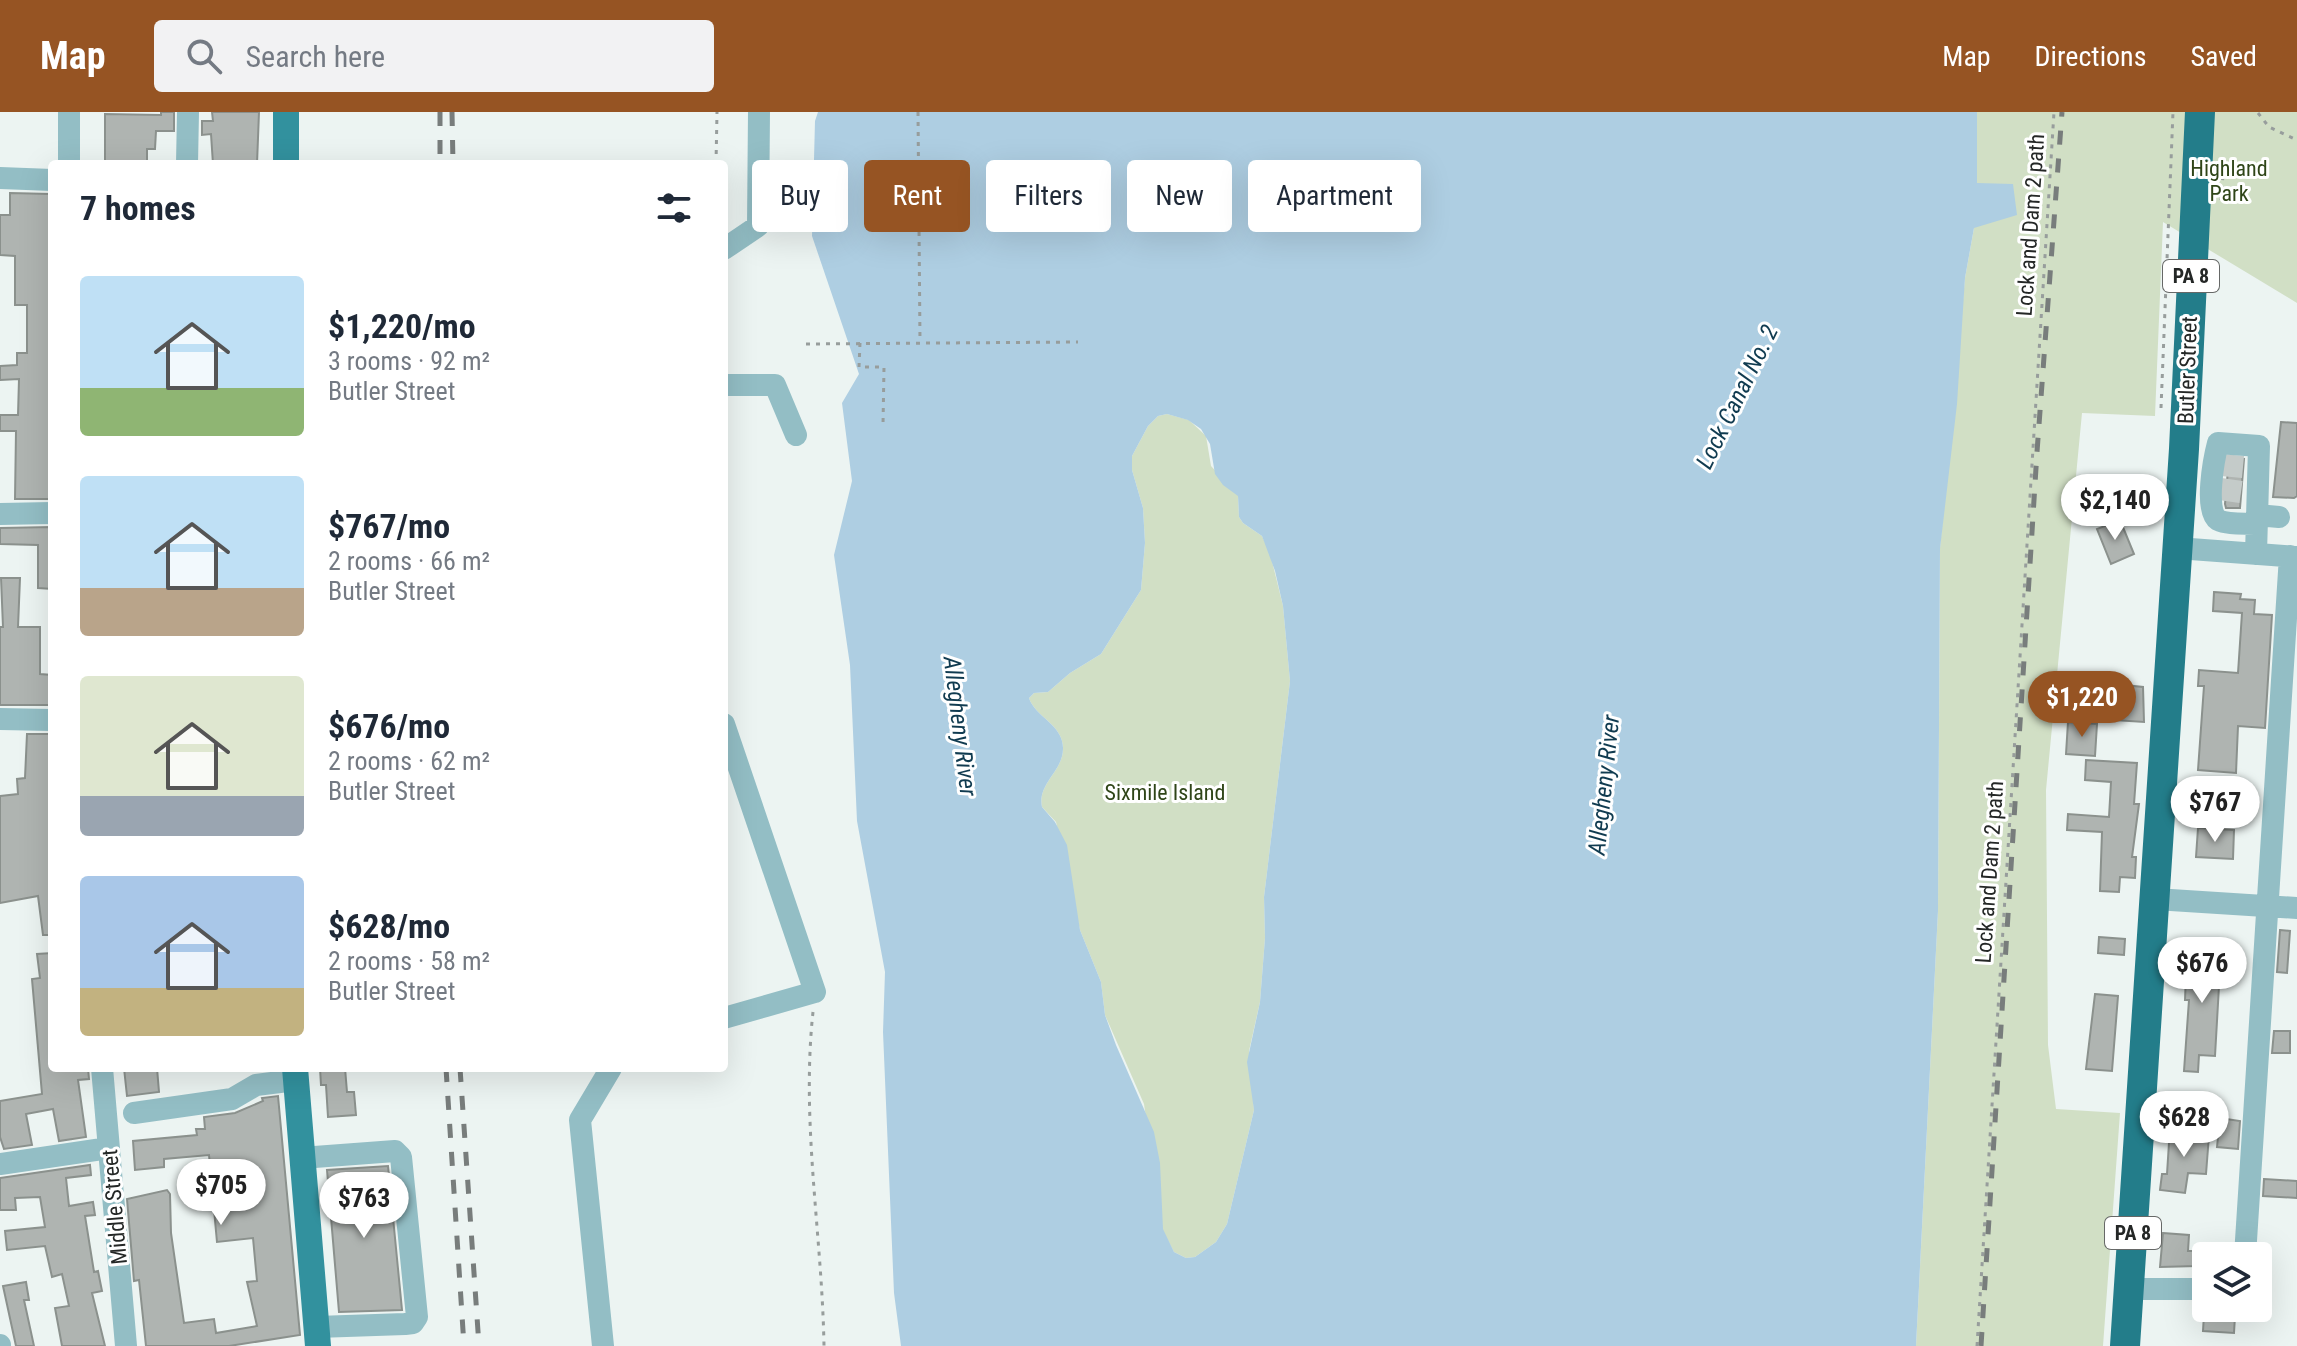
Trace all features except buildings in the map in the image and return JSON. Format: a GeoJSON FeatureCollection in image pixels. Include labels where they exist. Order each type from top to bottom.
{"type":"FeatureCollection","features":[{"type":"Feature","properties":{"kind":"highway","name":"Butler Street"},"geometry":{"type":"LineString","coordinates":[[2125,1346],[2184,449],[2173,397],[2183,159],[2200,112]]}},
{"type":"Feature","properties":{"kind":"main road"},"geometry":{"type":"LineString","coordinates":[[286,112],[286,160]]}},
{"type":"Feature","properties":{"kind":"main road"},"geometry":{"type":"LineString","coordinates":[[296,1074],[318,1336]]}},
{"type":"Feature","properties":{"kind":"street"},"geometry":{"type":"LineString","coordinates":[[69,112],[69,160]]}},
{"type":"Feature","properties":{"kind":"street"},"geometry":{"type":"LineString","coordinates":[[187,160],[188,112]]}},
{"type":"Feature","properties":{"kind":"street"},"geometry":{"type":"LineString","coordinates":[[728,246],[758,226],[759,112]]}},
{"type":"Feature","properties":{"kind":"street"},"geometry":{"type":"LineString","coordinates":[[0,178],[48,180]]}},
{"type":"Feature","properties":{"kind":"street"},"geometry":{"type":"LineString","coordinates":[[728,385],[775,385],[796,435]]}},
{"type":"Feature","properties":{"kind":"street"},"geometry":{"type":"LineString","coordinates":[[2184,449],[2231,463]]}},
{"type":"Feature","properties":{"kind":"street"},"geometry":{"type":"LineString","coordinates":[[2231,463],[2246,503],[2256,554]]}},
{"type":"Feature","properties":{"kind":"street"},"geometry":{"type":"LineString","coordinates":[[2231,463],[2246,503]]}},
{"type":"Feature","properties":{"kind":"street"},"geometry":{"type":"LineString","coordinates":[[0,514],[48,513]]}},
{"type":"Feature","properties":{"kind":"street"},"geometry":{"type":"LineString","coordinates":[[2177,548],[2294,556],[2266,906],[2246,1242]]}},
{"type":"Feature","properties":{"kind":"street"},"geometry":{"type":"LineString","coordinates":[[0,719],[48,720]]}},
{"type":"Feature","properties":{"kind":"street"},"geometry":{"type":"LineString","coordinates":[[728,736],[815,992],[728,1017]]}},
{"type":"Feature","properties":{"kind":"street"},"geometry":{"type":"LineString","coordinates":[[2155,899],[2297,908]]}},
{"type":"Feature","properties":{"kind":"street","name":"Middle Street"},"geometry":{"type":"LineString","coordinates":[[102,1072],[126,1346]]}},
{"type":"Feature","properties":{"kind":"street"},"geometry":{"type":"LineString","coordinates":[[603,1346],[580,1120],[609,1072]]}},
{"type":"Feature","properties":{"kind":"street"},"geometry":{"type":"LineString","coordinates":[[134,1113],[232,1099],[256,1085],[296,1074]]}},
{"type":"Feature","properties":{"kind":"street"},"geometry":{"type":"LineString","coordinates":[[0,1164],[109,1148]]}},
{"type":"Feature","properties":{"kind":"street"},"geometry":{"type":"LineString","coordinates":[[301,1158],[395,1151],[401,1157],[417,1317],[413,1323],[318,1336]]}},
{"type":"Feature","properties":{"kind":"street"},"geometry":{"type":"LineString","coordinates":[[2129,1289],[2192,1289]]}},
{"type":"Feature","properties":{"kind":"path"},"geometry":{"type":"LineString","coordinates":[[716,160],[717,112]]}},
{"type":"Feature","properties":{"kind":"path"},"geometry":{"type":"LineString","coordinates":[[918,112],[920,342]]}},
{"type":"Feature","properties":{"kind":"path","name":"Lock and Dam 2 path"},"geometry":{"type":"LineString","coordinates":[[1977,1346],[2054,112]]}},
{"type":"Feature","properties":{"kind":"path"},"geometry":{"type":"LineString","coordinates":[[2173,112],[2183,159],[2173,397]]}},
{"type":"Feature","properties":{"kind":"path"},"geometry":{"type":"LineString","coordinates":[[2258,113],[2269,127],[2297,140]]}},
{"type":"Feature","properties":{"kind":"path"},"geometry":{"type":"LineString","coordinates":[[806,344],[1078,342]]}},
{"type":"Feature","properties":{"kind":"path"},"geometry":{"type":"LineString","coordinates":[[860,343],[859,367],[884,367],[883,425]]}},
{"type":"Feature","properties":{"kind":"path"},"geometry":{"type":"LineString","coordinates":[[815,992],[808,1101],[823,1289],[824,1346]]}},
{"type":"Feature","properties":{"kind":"green space","name":"Highland Park"},"geometry":{"type":"Polygon","coordinates":[[[1977,112],[2297,112],[2297,303],[2163,222],[2155,416],[2082,413],[2046,790],[2048,1045],[2056,1109],[2120,1113],[2103,1346],[1916,1346],[1938,911],[1940,548],[1965,278],[1974,228],[1977,112]]]}},
{"type":"Feature","properties":{"kind":"green space","name":"Sixmile Island"},"geometry":{"type":"Polygon","coordinates":[[[1167,414],[1189,420],[1206,436],[1211,466],[1238,495],[1239,517],[1262,536],[1270,553],[1283,606],[1290,681],[1264,897],[1265,938],[1260,1002],[1249,1051],[1254,1110],[1227,1224],[1216,1242],[1195,1257],[1186,1258],[1174,1252],[1162,1229],[1144,1104],[1105,1015],[1101,982],[1080,930],[1056,822],[1042,807],[1043,791],[1062,757],[1062,741],[1029,698],[1034,693],[1048,692],[1070,673],[1101,654],[1141,590],[1145,543],[1143,508],[1132,470],[1132,456],[1148,426],[1158,416],[1167,414]]]}},
{"type":"Feature","properties":{"kind":"water"},"geometry":{"type":"Polygon","coordinates":[[[818,112],[1977,112],[1977,183],[2013,184],[2017,215],[1974,228],[1965,278],[1957,404],[1940,549],[1938,911],[1916,1346],[901,1346],[894,1293],[883,1032],[885,972],[857,821],[850,665],[834,555],[852,481],[842,403],[859,374],[812,236],[812,232],[848,232],[848,160],[814,160],[818,112]],[[1167,414],[1158,416],[1148,426],[1132,456],[1132,470],[1143,508],[1145,543],[1141,590],[1101,654],[1070,673],[1048,692],[1034,693],[1029,698],[1062,741],[1062,757],[1043,791],[1042,807],[1055,822],[1067,845],[1080,930],[1101,982],[1105,1015],[1154,1132],[1160,1163],[1163,1229],[1174,1252],[1186,1258],[1195,1257],[1216,1242],[1227,1224],[1254,1110],[1247,1062],[1260,1002],[1265,938],[1264,897],[1290,681],[1283,606],[1275,571],[1262,536],[1239,517],[1238,496],[1223,485],[1215,474],[1210,444],[1201,429],[1188,420],[1167,414]]]}},
{"type":"Feature","properties":{"kind":"tunnel"},"geometry":{"type":"LineString","coordinates":[[2222,465],[2243,467]]}},
{"type":"Feature","properties":{"kind":"tunnel"},"geometry":{"type":"LineString","coordinates":[[2220,489],[2241,492]]}},
{"type":"Feature","properties":{"kind":"railway"},"geometry":{"type":"LineString","coordinates":[[440,112],[440,160]]}},
{"type":"Feature","properties":{"kind":"railway"},"geometry":{"type":"LineString","coordinates":[[452,112],[453,160]]}},
{"type":"Feature","properties":{"kind":"railway"},"geometry":{"type":"LineString","coordinates":[[1981,1346],[2037,452],[2062,112]]}},
{"type":"Feature","properties":{"kind":"railway"},"geometry":{"type":"LineString","coordinates":[[446,1072],[464,1346]]}},
{"type":"Feature","properties":{"kind":"railway"},"geometry":{"type":"LineString","coordinates":[[460,1072],[479,1346]]}},
{"type":"Feature","properties":{"kind":"water label","name":"Lock Canal No. 2"},"geometry":{"type":"Point","coordinates":[1737,397]}},
{"type":"Feature","properties":{"kind":"water label","name":"Allegheny River"},"geometry":{"type":"Point","coordinates":[960,726]}},
{"type":"Feature","properties":{"kind":"water label","name":"Allegheny River"},"geometry":{"type":"Point","coordinates":[1604,785]}}]}
